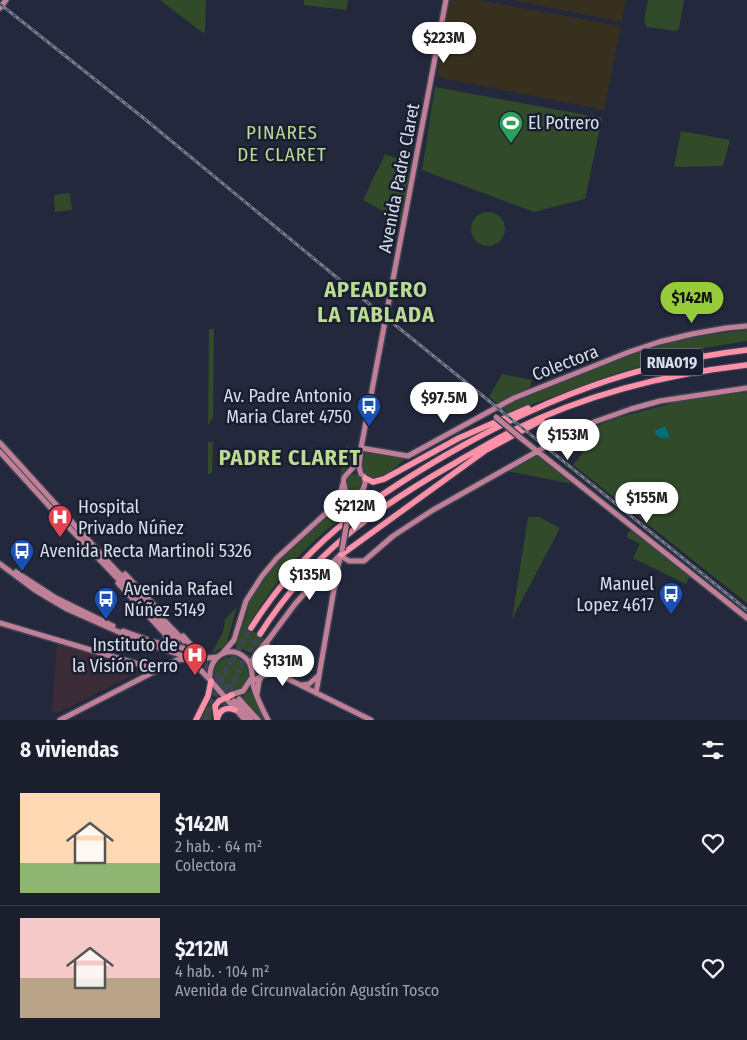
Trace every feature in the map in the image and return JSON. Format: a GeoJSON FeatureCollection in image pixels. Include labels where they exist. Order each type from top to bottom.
{"type":"FeatureCollection","features":[{"type":"Feature","properties":{"kind":"highway","name":"RNA019"},"geometry":{"type":"LineString","coordinates":[[250,628],[277,590],[325,538],[357,512],[402,481],[461,446],[506,422],[578,390],[631,372],[676,361],[747,348]]}},
{"type":"Feature","properties":{"kind":"highway","name":"RNA019"},"geometry":{"type":"LineString","coordinates":[[260,634],[303,577],[322,556],[353,529],[391,501],[438,472],[514,430],[554,412],[638,384],[711,370],[747,367]]}},
{"type":"Feature","properties":{"kind":"highway"},"geometry":{"type":"LineString","coordinates":[[363,476],[371,482],[380,481],[459,438],[521,410],[545,404]]}},
{"type":"Feature","properties":{"kind":"highway"},"geometry":{"type":"LineString","coordinates":[[344,550],[486,450],[536,424],[554,412]]}},
{"type":"Feature","properties":{"kind":"highway"},"geometry":{"type":"LineString","coordinates":[[196,720],[208,696],[210,680]]}},
{"type":"Feature","properties":{"kind":"highway"},"geometry":{"type":"LineString","coordinates":[[217,720],[215,706],[225,698],[235,699]]}},
{"type":"Feature","properties":{"kind":"highway"},"geometry":{"type":"LineString","coordinates":[[217,720],[222,710],[229,708],[235,710]]}},
{"type":"Feature","properties":{"kind":"main road"},"geometry":{"type":"LineString","coordinates":[[0,8],[6,0]]}},
{"type":"Feature","properties":{"kind":"main road","name":"Avenida Padre Claret"},"geometry":{"type":"LineString","coordinates":[[363,476],[360,458],[361,448],[446,0]]}},
{"type":"Feature","properties":{"kind":"main road","name":"Colectora"},"geometry":{"type":"LineString","coordinates":[[361,448],[404,456],[411,455],[530,390],[642,348],[701,332],[747,326]]}},
{"type":"Feature","properties":{"kind":"main road"},"geometry":{"type":"LineString","coordinates":[[344,550],[346,560],[361,562],[388,539],[416,520],[552,442],[594,422],[638,407],[680,397],[747,388]]}},
{"type":"Feature","properties":{"kind":"main road"},"geometry":{"type":"LineString","coordinates":[[489,412],[747,618]]}},
{"type":"Feature","properties":{"kind":"main road"},"geometry":{"type":"LineString","coordinates":[[0,443],[178,641]]}},
{"type":"Feature","properties":{"kind":"main road"},"geometry":{"type":"LineString","coordinates":[[0,448],[16,465],[21,466]]}},
{"type":"Feature","properties":{"kind":"main road"},"geometry":{"type":"LineString","coordinates":[[0,452],[27,482],[184,641]]}},
{"type":"Feature","properties":{"kind":"main road","name":"Avenida Padre Claret"},"geometry":{"type":"LineString","coordinates":[[350,472],[360,458]]}},
{"type":"Feature","properties":{"kind":"main road"},"geometry":{"type":"LineString","coordinates":[[210,680],[210,668],[232,644],[244,605],[258,581],[277,558],[336,504],[344,476],[350,472],[358,472],[363,476],[365,487],[349,509]]}},
{"type":"Feature","properties":{"kind":"main road"},"geometry":{"type":"LineString","coordinates":[[27,482],[28,473]]}},
{"type":"Feature","properties":{"kind":"main road"},"geometry":{"type":"LineString","coordinates":[[316,692],[335,585],[344,550],[349,509],[343,484]]}},
{"type":"Feature","properties":{"kind":"main road"},"geometry":{"type":"LineString","coordinates":[[346,491],[353,494],[359,493]]}},
{"type":"Feature","properties":{"kind":"main road"},"geometry":{"type":"LineString","coordinates":[[250,665],[256,654],[294,604],[344,550]]}},
{"type":"Feature","properties":{"kind":"main road"},"geometry":{"type":"LineString","coordinates":[[0,559],[37,587],[68,605],[117,628],[209,658],[229,652],[238,654],[246,659],[250,665],[251,680],[268,720]]}},
{"type":"Feature","properties":{"kind":"main road"},"geometry":{"type":"LineString","coordinates":[[0,564],[35,590],[67,609],[137,640],[181,655],[193,662],[245,720]]}},
{"type":"Feature","properties":{"kind":"main road"},"geometry":{"type":"LineString","coordinates":[[109,566],[118,583],[166,635],[165,642],[160,643]]}},
{"type":"Feature","properties":{"kind":"main road"},"geometry":{"type":"LineString","coordinates":[[109,566],[132,582],[202,656]]}},
{"type":"Feature","properties":{"kind":"main road"},"geometry":{"type":"LineString","coordinates":[[318,578],[328,576],[335,585]]}},
{"type":"Feature","properties":{"kind":"main road"},"geometry":{"type":"LineString","coordinates":[[0,623],[158,670]]}},
{"type":"Feature","properties":{"kind":"main road"},"geometry":{"type":"LineString","coordinates":[[269,639],[264,650],[263,660],[264,665],[272,671]]}},
{"type":"Feature","properties":{"kind":"main road"},"geometry":{"type":"LineString","coordinates":[[60,720],[180,659],[187,659],[193,662]]}},
{"type":"Feature","properties":{"kind":"main road"},"geometry":{"type":"LineString","coordinates":[[250,665],[272,671],[371,720]]}},
{"type":"Feature","properties":{"kind":"main road"},"geometry":{"type":"LineString","coordinates":[[235,699],[251,680],[272,671]]}},
{"type":"Feature","properties":{"kind":"main road"},"geometry":{"type":"LineString","coordinates":[[300,684],[309,684],[319,673]]}},
{"type":"Feature","properties":{"kind":"main road"},"geometry":{"type":"LineString","coordinates":[[258,699],[258,688],[262,676]]}},
{"type":"Feature","properties":{"kind":"main road"},"geometry":{"type":"LineString","coordinates":[[218,690],[235,699],[258,720]]}},
{"type":"Feature","properties":{"kind":"main road"},"geometry":{"type":"LineString","coordinates":[[235,699],[252,720]]}},
{"type":"Feature","properties":{"kind":"shaded area"},"geometry":{"type":"Polygon","coordinates":[[[160,0],[206,0],[205,32],[203,33],[160,0]]]}},
{"type":"Feature","properties":{"kind":"shaded area"},"geometry":{"type":"Polygon","coordinates":[[[304,0],[348,0],[346,10],[304,5],[304,0]]]}},
{"type":"Feature","properties":{"kind":"shaded area"},"geometry":{"type":"Polygon","coordinates":[[[449,0],[478,0],[621,26],[604,110],[437,77],[449,0]]]}},
{"type":"Feature","properties":{"kind":"shaded area"},"geometry":{"type":"Polygon","coordinates":[[[512,0],[626,0],[622,22],[512,0]]]}},
{"type":"Feature","properties":{"kind":"shaded area"},"geometry":{"type":"Polygon","coordinates":[[[648,0],[684,0],[679,28],[676,31],[647,27],[644,21],[648,0]]]}},
{"type":"Feature","properties":{"kind":"shaded area","name":"El Potrero"},"geometry":{"type":"Polygon","coordinates":[[[435,87],[602,118],[585,199],[534,212],[422,170],[435,87]]]}},
{"type":"Feature","properties":{"kind":"shaded area"},"geometry":{"type":"Polygon","coordinates":[[[681,131],[730,140],[723,166],[674,167],[681,131]]]}},
{"type":"Feature","properties":{"kind":"shaded area"},"geometry":{"type":"Polygon","coordinates":[[[385,154],[412,164],[400,221],[363,200],[385,154]]]}},
{"type":"Feature","properties":{"kind":"shaded area"},"geometry":{"type":"Polygon","coordinates":[[[70,193],[72,210],[55,212],[54,195],[70,193]]]}},
{"type":"Feature","properties":{"kind":"shaded area"},"geometry":{"type":"Polygon","coordinates":[[[488,212],[495,213],[500,217],[504,222],[504,236],[500,241],[495,245],[488,246],[481,245],[476,241],[472,236],[471,229],[472,222],[476,217],[481,213],[488,212]]]}},
{"type":"Feature","properties":{"kind":"shaded area"},"geometry":{"type":"Polygon","coordinates":[[[209,329],[214,329],[213,418],[208,425],[209,329]]]}},
{"type":"Feature","properties":{"kind":"shaded area"},"geometry":{"type":"Polygon","coordinates":[[[747,330],[747,341],[704,348],[614,374],[509,413],[501,408],[544,388],[642,350],[690,337],[747,330]]]}},
{"type":"Feature","properties":{"kind":"shaded area"},"geometry":{"type":"Polygon","coordinates":[[[502,374],[532,380],[530,387],[497,403],[489,397],[502,374]]]}},
{"type":"Feature","properties":{"kind":"shaded area"},"geometry":{"type":"Polygon","coordinates":[[[747,392],[747,603],[573,465],[583,452],[566,438],[617,418],[684,400],[747,392]]]}},
{"type":"Feature","properties":{"kind":"shaded area"},"geometry":{"type":"Polygon","coordinates":[[[665,426],[670,437],[658,437],[654,431],[665,426]]]}},
{"type":"Feature","properties":{"kind":"shaded area"},"geometry":{"type":"Polygon","coordinates":[[[208,442],[213,442],[212,473],[208,474],[208,442]]]}},
{"type":"Feature","properties":{"kind":"shaded area"},"geometry":{"type":"Polygon","coordinates":[[[346,446],[357,449],[356,461],[345,470],[340,478],[346,446]]]}},
{"type":"Feature","properties":{"kind":"shaded area"},"geometry":{"type":"Polygon","coordinates":[[[365,452],[405,459],[384,476],[372,477],[362,468],[365,452]]]}},
{"type":"Feature","properties":{"kind":"shaded area"},"geometry":{"type":"Polygon","coordinates":[[[534,456],[541,456],[578,485],[507,471],[534,456]]]}},
{"type":"Feature","properties":{"kind":"shaded area"},"geometry":{"type":"Polygon","coordinates":[[[354,474],[360,477],[363,483],[360,489],[354,492],[348,489],[345,483],[348,477],[354,474]]]}},
{"type":"Feature","properties":{"kind":"shaded area"},"geometry":{"type":"Polygon","coordinates":[[[339,506],[342,506],[343,509],[341,519],[301,554],[267,597],[247,627],[265,639],[251,653],[235,646],[247,613],[247,607],[256,589],[276,564],[339,506]]]}},
{"type":"Feature","properties":{"kind":"shaded area"},"geometry":{"type":"Polygon","coordinates":[[[528,517],[539,517],[560,528],[512,619],[528,517]]]}},
{"type":"Feature","properties":{"kind":"shaded area"},"geometry":{"type":"Polygon","coordinates":[[[631,528],[690,576],[686,584],[633,558],[640,544],[626,537],[631,528]]]}},
{"type":"Feature","properties":{"kind":"shaded area"},"geometry":{"type":"Polygon","coordinates":[[[237,607],[227,642],[223,647],[211,654],[223,632],[225,619],[237,607]]]}},
{"type":"Feature","properties":{"kind":"shaded area"},"geometry":{"type":"Polygon","coordinates":[[[57,642],[143,670],[58,713],[52,711],[57,642]]]}},
{"type":"Feature","properties":{"kind":"shaded area"},"geometry":{"type":"Polygon","coordinates":[[[231,657],[238,658],[243,662],[247,667],[247,681],[243,686],[238,690],[231,691],[224,690],[219,686],[215,681],[214,674],[215,667],[219,662],[224,658],[231,657]]]}},
{"type":"Feature","properties":{"kind":"shaded area"},"geometry":{"type":"Polygon","coordinates":[[[251,689],[266,720],[260,720],[240,699],[251,689]]]}},
{"type":"Feature","properties":{"kind":"shaded area"},"geometry":{"type":"Polygon","coordinates":[[[210,702],[212,703],[212,720],[200,720],[210,702]]]}},
{"type":"Feature","properties":{"kind":"tunnel"},"geometry":{"type":"LineString","coordinates":[[205,720],[222,677],[251,628]]}},
{"type":"Feature","properties":{"kind":"tunnel"},"geometry":{"type":"LineString","coordinates":[[220,713],[243,662],[260,634]]}},
{"type":"Feature","properties":{"kind":"tunnel"},"geometry":{"type":"LineString","coordinates":[[177,641],[232,699]]}},
{"type":"Feature","properties":{"kind":"tunnel"},"geometry":{"type":"LineString","coordinates":[[184,641],[235,695]]}},
{"type":"Feature","properties":{"kind":"railway"},"geometry":{"type":"LineString","coordinates":[[0,4],[141,116],[352,290],[747,610]]}},
{"type":"Feature","properties":{"kind":"place","name":"El Potrero"},"geometry":{"type":"Point","coordinates":[511,144]}},
{"type":"Feature","properties":{"kind":"place","name":"Av. Padre Antonio Maria Claret 4750"},"geometry":{"type":"Point","coordinates":[369,427]}},
{"type":"Feature","properties":{"kind":"place","name":"Hospital Privado Núñez"},"geometry":{"type":"Point","coordinates":[60,538]}},
{"type":"Feature","properties":{"kind":"place","name":"Avenida Recta Martinoli 5326"},"geometry":{"type":"Point","coordinates":[22,572]}},
{"type":"Feature","properties":{"kind":"place","name":"Manuel Lopez 4617"},"geometry":{"type":"Point","coordinates":[671,615]}},
{"type":"Feature","properties":{"kind":"place","name":"Avenida Rafael Núñez 5149"},"geometry":{"type":"Point","coordinates":[106,620]}},
{"type":"Feature","properties":{"kind":"place","name":"Instituto de la Visión Cerro"},"geometry":{"type":"Point","coordinates":[195,676]}},
{"type":"Feature","properties":{"kind":"district","name":"PINARES DE CLARET"},"geometry":{"type":"Point","coordinates":[282,143]}},
{"type":"Feature","properties":{"kind":"district","name":"APEADERO LA TABLADA"},"geometry":{"type":"Point","coordinates":[376,302]}},
{"type":"Feature","properties":{"kind":"district","name":"PADRE CLARET"},"geometry":{"type":"Point","coordinates":[290,457]}}]}
